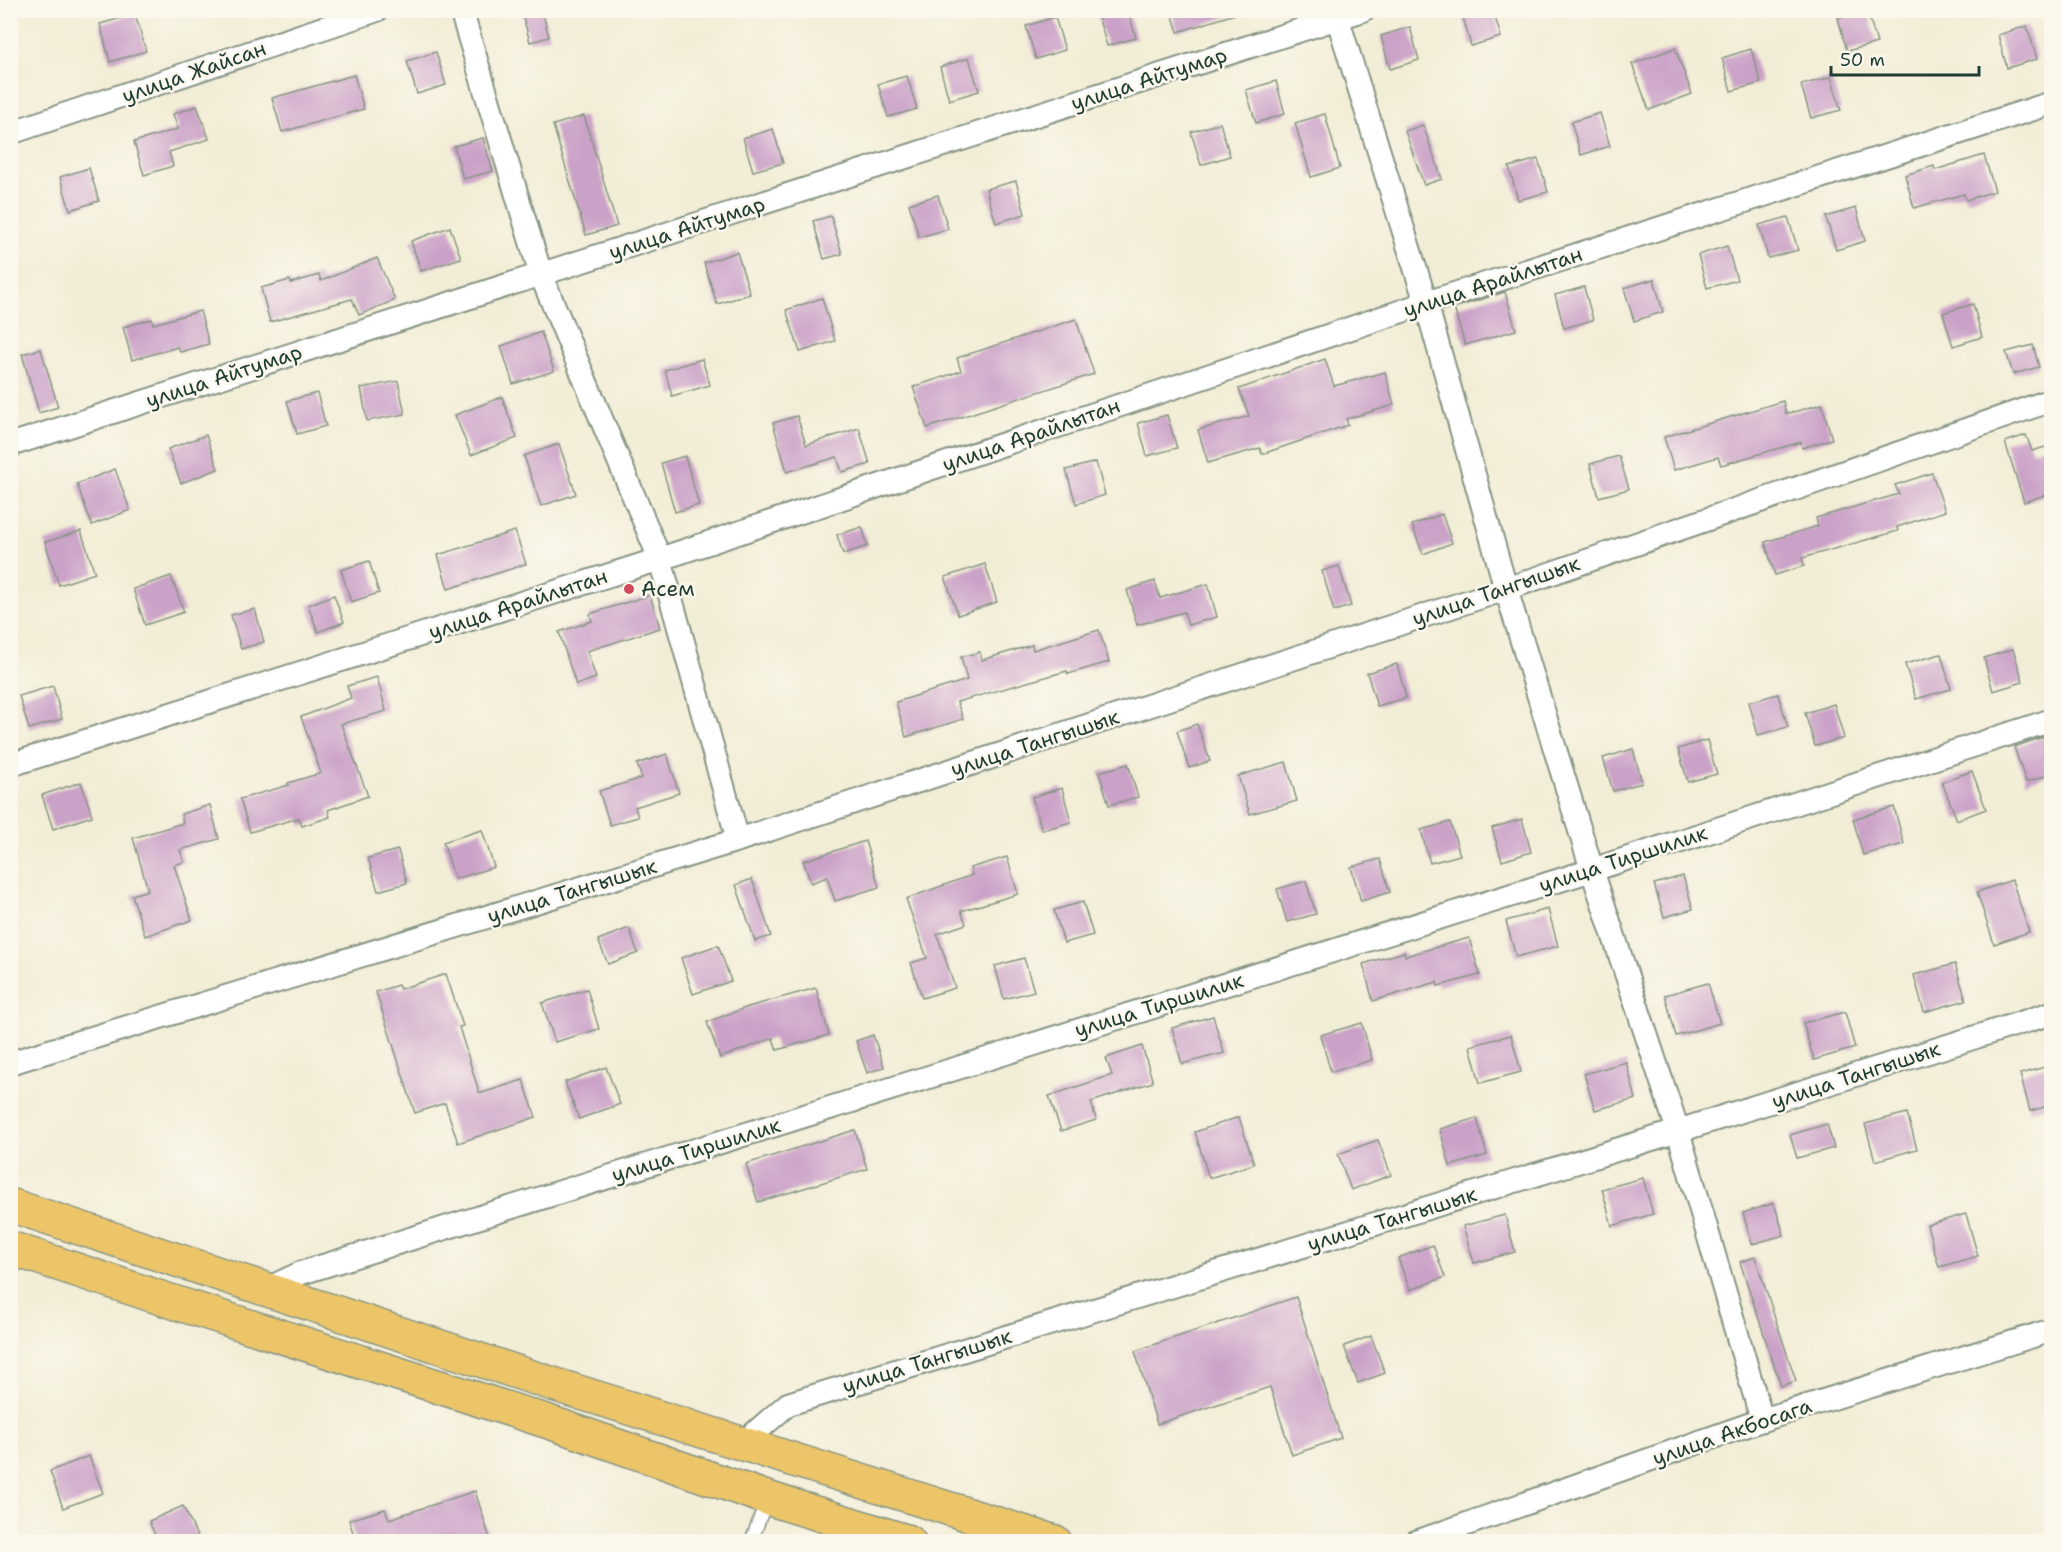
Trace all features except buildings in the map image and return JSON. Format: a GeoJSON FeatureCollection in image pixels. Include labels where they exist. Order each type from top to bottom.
{"type":"FeatureCollection","features":[{"type":"Feature","properties":{"kind":"highway"},"geometry":{"type":"LineString","coordinates":[[10,1205],[556,1385],[1055,1542]]}},
{"type":"Feature","properties":{"kind":"highway"},"geometry":{"type":"LineString","coordinates":[[10,1248],[546,1421],[767,1498],[909,1542]]}},
{"type":"Feature","properties":{"kind":"street","name":"улица Жайсан"},"geometry":{"type":"LineString","coordinates":[[10,134],[376,10]]}},
{"type":"Feature","properties":{"kind":"street"},"geometry":{"type":"LineString","coordinates":[[461,10],[541,275],[660,559],[738,840]]}},
{"type":"Feature","properties":{"kind":"street","name":"улица Айтумар"},"geometry":{"type":"LineString","coordinates":[[10,445],[541,275],[1337,15],[1363,10]]}},
{"type":"Feature","properties":{"kind":"street"},"geometry":{"type":"LineString","coordinates":[[1337,15],[1426,303],[1506,589],[1592,870],[1678,1131],[1762,1420]]}},
{"type":"Feature","properties":{"kind":"street","name":"улица Арайлытан"},"geometry":{"type":"LineString","coordinates":[[10,765],[660,559],[1426,303],[2052,103]]}},
{"type":"Feature","properties":{"kind":"street","name":"улица Тангышык"},"geometry":{"type":"LineString","coordinates":[[10,1064],[738,840],[1506,589],[2052,400]]}},
{"type":"Feature","properties":{"kind":"street","name":"улица Тиршилик"},"geometry":{"type":"LineString","coordinates":[[267,1289],[301,1273],[1592,870],[2052,720]]}},
{"type":"Feature","properties":{"kind":"street","name":"улица Тангышык"},"geometry":{"type":"LineString","coordinates":[[743,1443],[788,1404],[1678,1131],[2052,1013]]}},
{"type":"Feature","properties":{"kind":"street","name":"улица Акбосага"},"geometry":{"type":"LineString","coordinates":[[1416,1542],[1762,1420],[2052,1330]]}},
{"type":"Feature","properties":{"kind":"lane"},"geometry":{"type":"LineString","coordinates":[[751,1542],[767,1498]]}},
{"type":"Feature","properties":{"kind":"place","name":"Асем"},"geometry":{"type":"Point","coordinates":[629,589]}}]}
